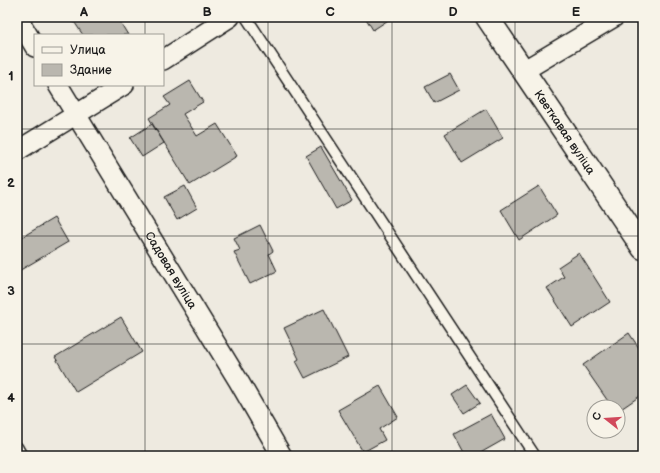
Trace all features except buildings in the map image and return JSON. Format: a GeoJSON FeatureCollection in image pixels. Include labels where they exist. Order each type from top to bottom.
{"type":"FeatureCollection","features":[{"type":"Feature","properties":{"kind":"street"},"geometry":{"type":"LineString","coordinates":[[17,17],[34,44]]}},
{"type":"Feature","properties":{"kind":"street"},"geometry":{"type":"LineString","coordinates":[[164,59],[230,17]]}},
{"type":"Feature","properties":{"kind":"street","name":"Кветкавая вуліца"},"geometry":{"type":"LineString","coordinates":[[487,17],[643,248]]}},
{"type":"Feature","properties":{"kind":"street"},"geometry":{"type":"LineString","coordinates":[[523,70],[614,17]]}},
{"type":"Feature","properties":{"kind":"street","name":"Садовая вуліца"},"geometry":{"type":"LineString","coordinates":[[59,86],[238,380],[282,456]]}},
{"type":"Feature","properties":{"kind":"street"},"geometry":{"type":"LineString","coordinates":[[17,152],[122,86]]}},
{"type":"Feature","properties":{"kind":"lane"},"geometry":{"type":"LineString","coordinates":[[246,17],[536,456]]}},
{"type":"Feature","properties":{"kind":"lane"},"geometry":{"type":"LineString","coordinates":[[17,447],[22,456]]}}]}
